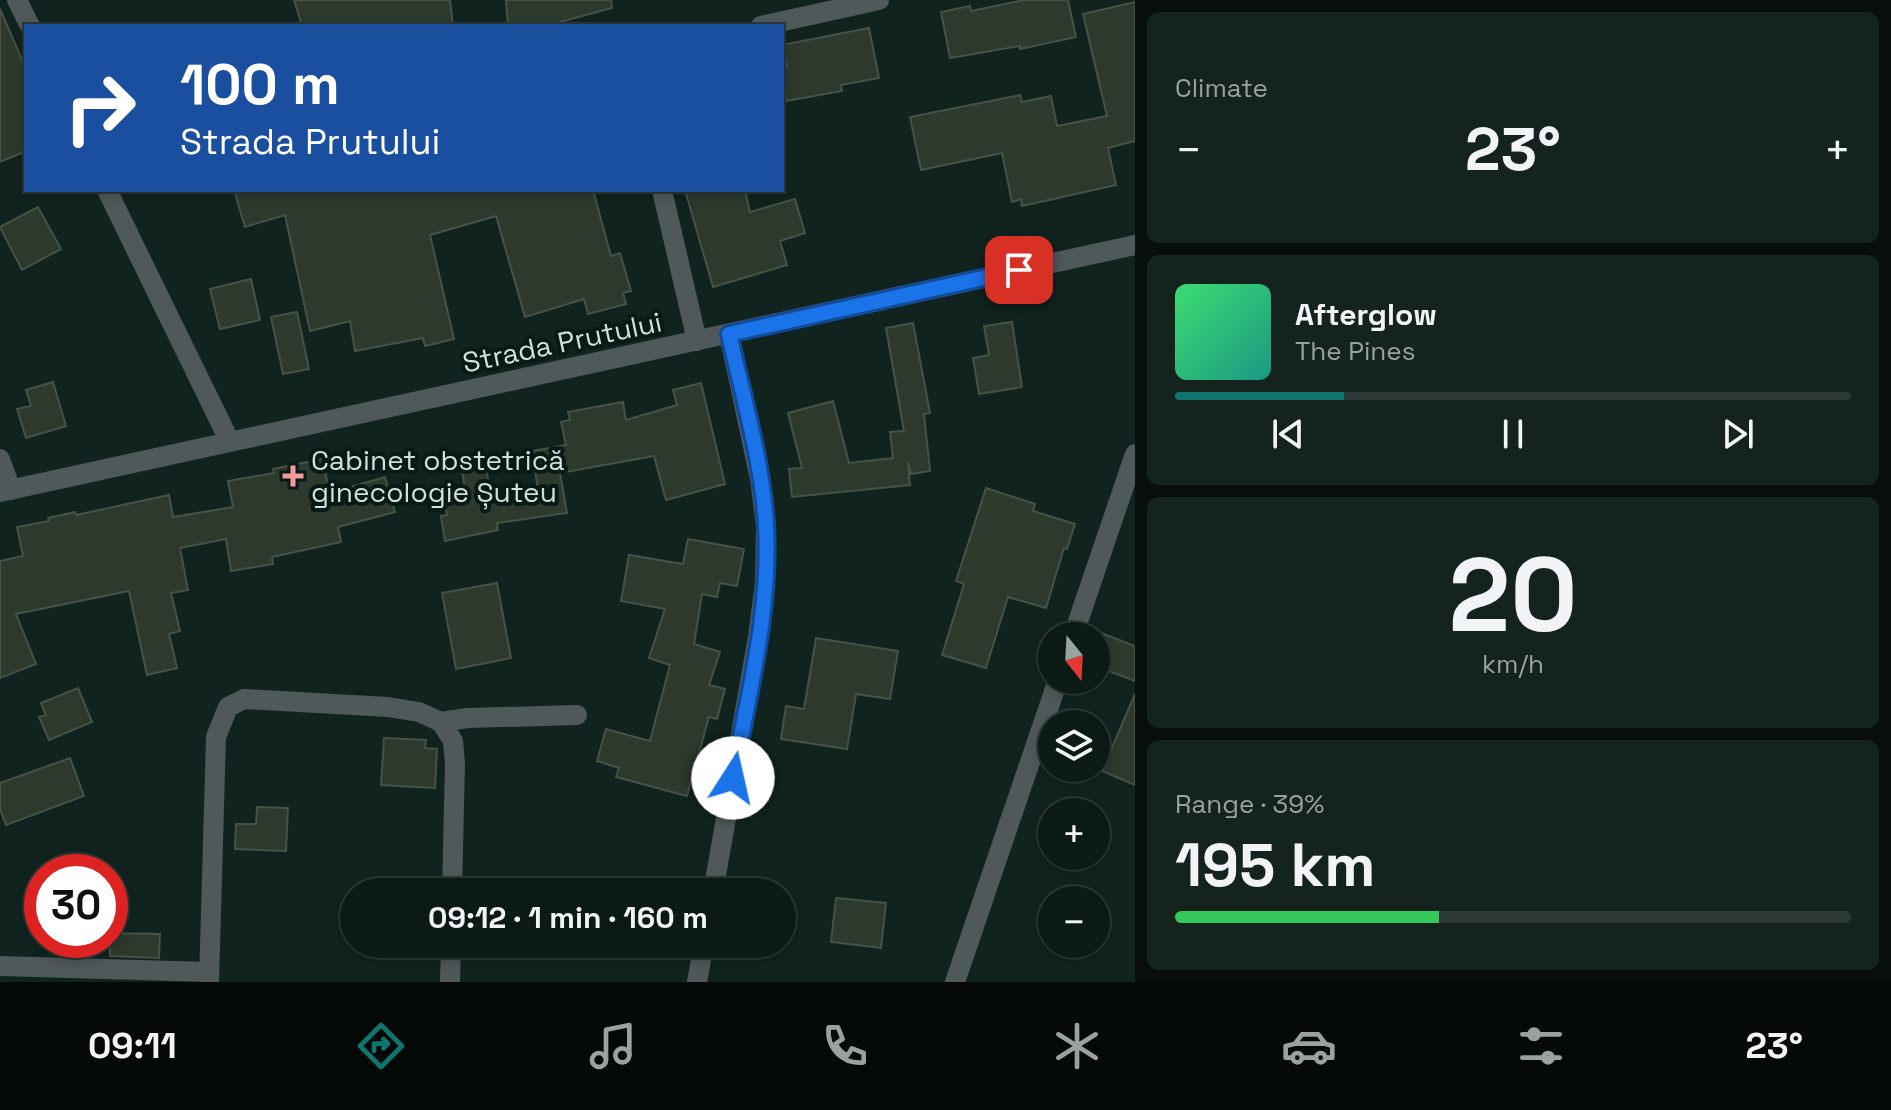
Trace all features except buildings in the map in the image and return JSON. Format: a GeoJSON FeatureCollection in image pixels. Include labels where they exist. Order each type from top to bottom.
{"type":"FeatureCollection","features":[{"type":"Feature","properties":{"kind":"street"},"geometry":{"type":"LineString","coordinates":[[17,0],[29,24]]}},
{"type":"Feature","properties":{"kind":"street"},"geometry":{"type":"LineString","coordinates":[[770,24],[879,0]]}},
{"type":"Feature","properties":{"kind":"street"},"geometry":{"type":"LineString","coordinates":[[108,192],[230,442]]}},
{"type":"Feature","properties":{"kind":"street"},"geometry":{"type":"LineString","coordinates":[[662,192],[697,341]]}},
{"type":"Feature","properties":{"kind":"street","name":"Strada Prutului"},"geometry":{"type":"LineString","coordinates":[[6,491],[1135,245]]}},
{"type":"Feature","properties":{"kind":"street"},"geometry":{"type":"LineString","coordinates":[[715,878],[765,583],[766,526],[760,479],[729,334]]}},
{"type":"Feature","properties":{"kind":"street"},"geometry":{"type":"LineString","coordinates":[[1078,622],[1135,454]]}},
{"type":"Feature","properties":{"kind":"street"},"geometry":{"type":"LineString","coordinates":[[0,459],[6,491]]}},
{"type":"Feature","properties":{"kind":"street"},"geometry":{"type":"LineString","coordinates":[[955,982],[1053,694]]}},
{"type":"Feature","properties":{"kind":"street"},"geometry":{"type":"LineString","coordinates":[[0,966],[209,977],[216,737],[228,707],[244,699],[388,707],[419,712],[441,722],[468,718],[577,715]]}},
{"type":"Feature","properties":{"kind":"street"},"geometry":{"type":"LineString","coordinates":[[441,722],[453,741],[455,764],[452,878]]}},
{"type":"Feature","properties":{"kind":"street"},"geometry":{"type":"LineString","coordinates":[[450,982],[451,958]]}},
{"type":"Feature","properties":{"kind":"street"},"geometry":{"type":"LineString","coordinates":[[697,982],[701,958]]}},
{"type":"Feature","properties":{"kind":"place","name":"Cabinet obstetrică ginecologie Șuteu"},"geometry":{"type":"Point","coordinates":[293,476]}},
{"type":"Feature","properties":{"kind":"route"},"geometry":{"type":"LineString","coordinates":[[733,778],[758,637],[765,583],[766,526],[760,479],[729,334],[1019,270]]}}]}
